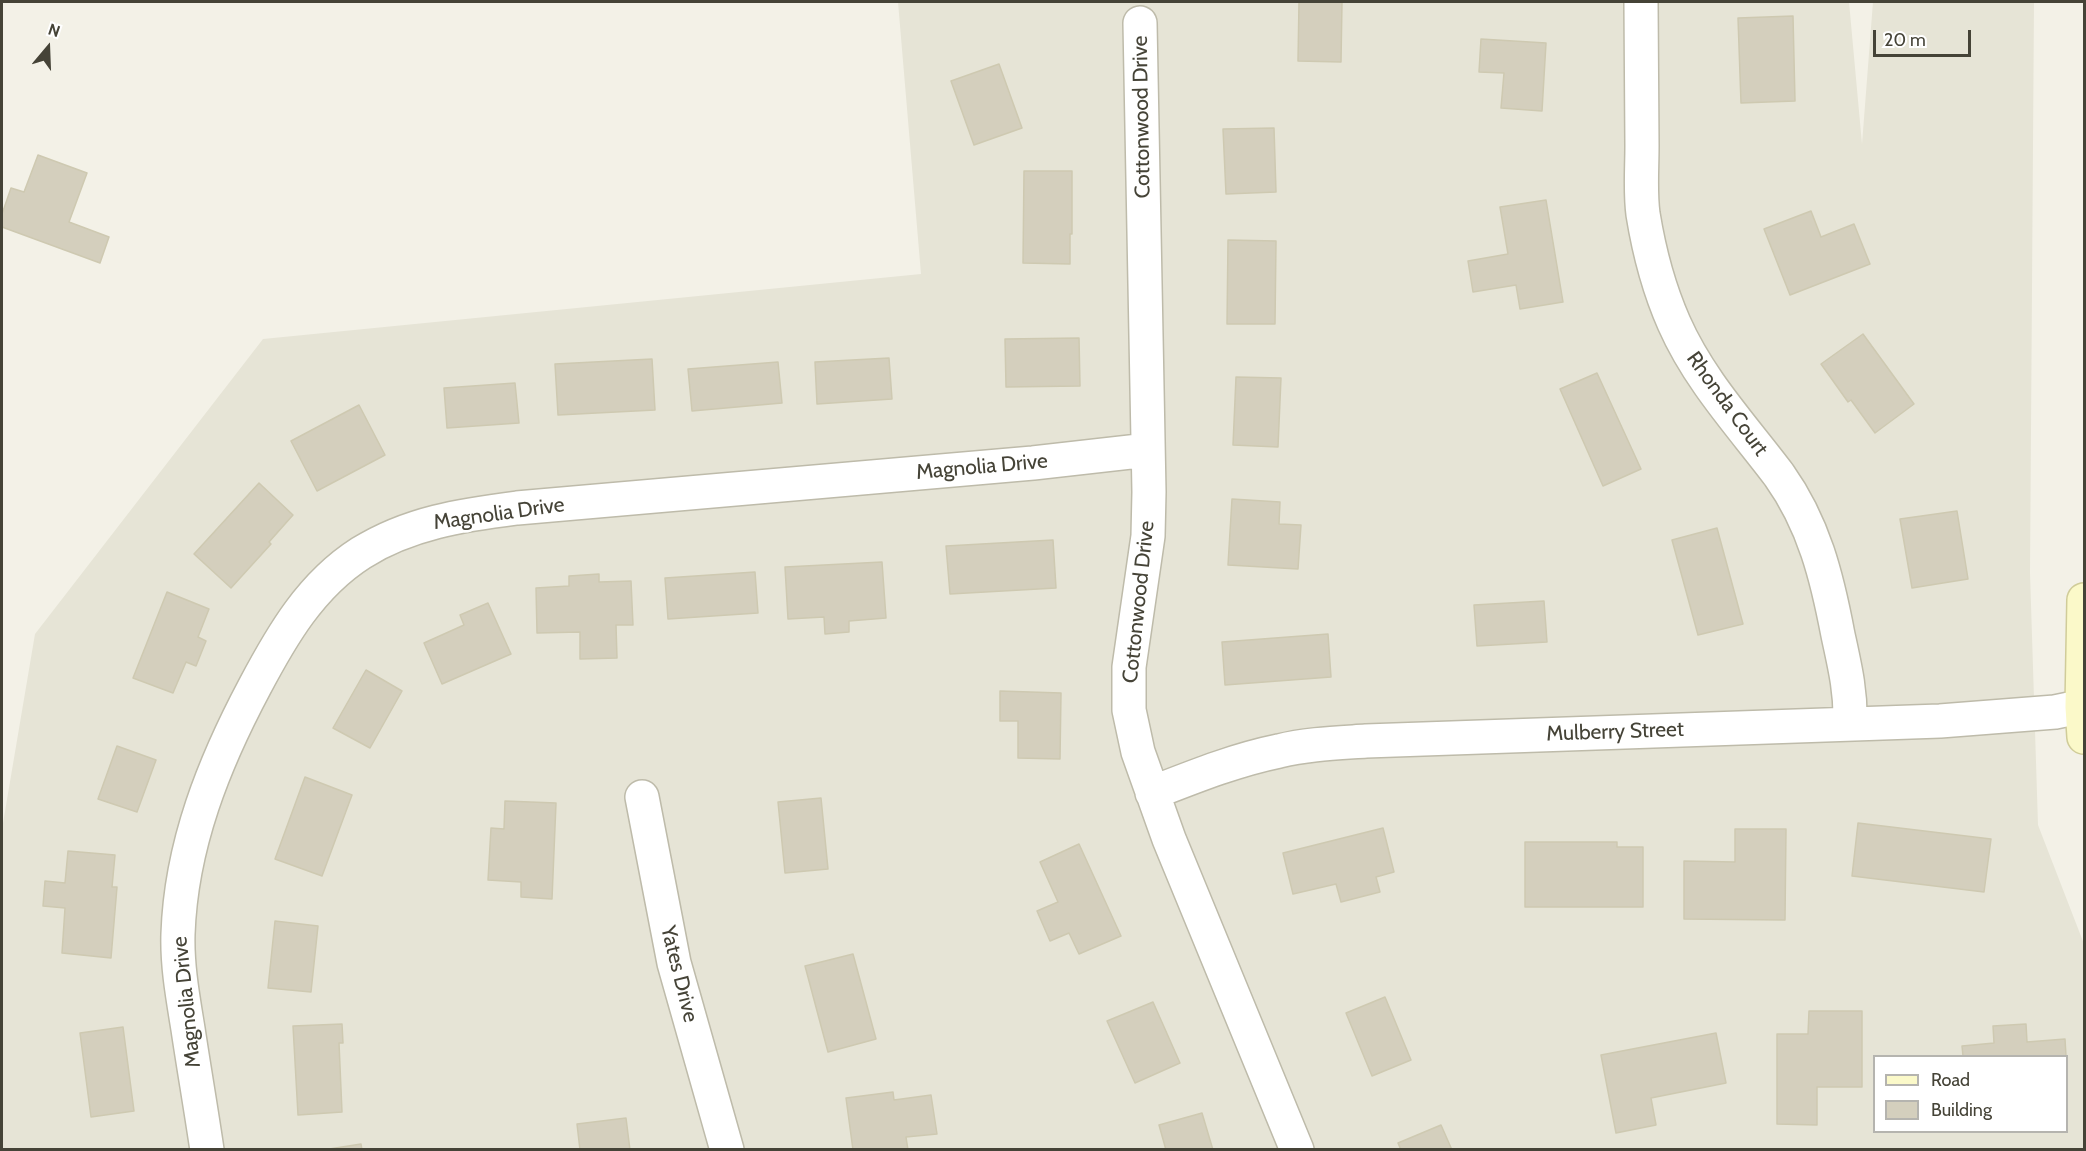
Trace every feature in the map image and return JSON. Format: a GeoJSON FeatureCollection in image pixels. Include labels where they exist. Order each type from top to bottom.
{"type":"FeatureCollection","features":[{"type":"Feature","properties":{"kind":"main road"},"geometry":{"type":"LineString","coordinates":[[2084,716],[2085,600]]}},
{"type":"Feature","properties":{"kind":"street","name":"Rhonda Court"},"geometry":{"type":"LineString","coordinates":[[1641,2],[1643,212],[1660,288],[1674,324],[1691,357],[1710,387],[1780,477],[1800,510],[1816,544],[1827,578],[1851,696],[1850,724]]}},
{"type":"Feature","properties":{"kind":"street","name":"Cottonwood Drive"},"geometry":{"type":"LineString","coordinates":[[1140,23],[1148,536],[1129,667],[1130,710],[1138,752],[1152,793],[1298,1149]]}},
{"type":"Feature","properties":{"kind":"street","name":"Magnolia Drive"},"geometry":{"type":"LineString","coordinates":[[207,1149],[180,981],[178,936],[181,892],[189,848],[218,762],[236,721],[277,645],[301,609],[329,578],[361,553],[397,534],[426,524],[486,512],[1033,463],[1148,450]]}},
{"type":"Feature","properties":{"kind":"street","name":"Mulberry Street"},"geometry":{"type":"LineString","coordinates":[[1152,793],[1214,768],[1279,750],[1321,744],[1940,721],[2055,711],[2084,716]]}},
{"type":"Feature","properties":{"kind":"street","name":"Yates Drive"},"geometry":{"type":"LineString","coordinates":[[642,796],[674,963],[727,1149]]}},
{"type":"Feature","properties":{"kind":"shaded area"},"geometry":{"type":"Polygon","coordinates":[[[898,2],[1849,2],[1862,144],[1873,2],[2034,2],[2030,573],[2038,825],[2084,944],[2084,1149],[2,1150],[2,829],[35,634],[263,339],[921,274],[898,2]]]}},
{"type":"Feature","properties":{"kind":"building"},"geometry":{"type":"Polygon","coordinates":[[[1299,2],[1342,2],[1341,62],[1298,61],[1299,2]]]}},
{"type":"Feature","properties":{"kind":"building"},"geometry":{"type":"Polygon","coordinates":[[[1793,16],[1795,101],[1741,103],[1738,18],[1793,16]]]}},
{"type":"Feature","properties":{"kind":"building"},"geometry":{"type":"Polygon","coordinates":[[[1481,39],[1546,43],[1542,111],[1501,108],[1504,73],[1479,72],[1481,39]]]}},
{"type":"Feature","properties":{"kind":"building"},"geometry":{"type":"Polygon","coordinates":[[[999,64],[1022,128],[974,145],[951,81],[999,64]]]}},
{"type":"Feature","properties":{"kind":"building"},"geometry":{"type":"Polygon","coordinates":[[[1274,128],[1276,192],[1226,194],[1223,129],[1274,128]]]}},
{"type":"Feature","properties":{"kind":"building"},"geometry":{"type":"Polygon","coordinates":[[[38,155],[87,173],[69,222],[109,237],[100,263],[2,227],[2,214],[11,188],[24,192],[38,155]]]}},
{"type":"Feature","properties":{"kind":"building"},"geometry":{"type":"Polygon","coordinates":[[[1024,171],[1072,171],[1070,264],[1023,263],[1024,171]]]}},
{"type":"Feature","properties":{"kind":"building"},"geometry":{"type":"Polygon","coordinates":[[[1546,200],[1563,302],[1520,309],[1516,285],[1473,292],[1468,261],[1508,254],[1500,207],[1546,200]]]}},
{"type":"Feature","properties":{"kind":"building"},"geometry":{"type":"Polygon","coordinates":[[[1811,211],[1821,237],[1854,224],[1870,264],[1790,295],[1764,229],[1811,211]]]}},
{"type":"Feature","properties":{"kind":"building"},"geometry":{"type":"Polygon","coordinates":[[[1228,240],[1276,241],[1275,324],[1227,324],[1228,240]]]}},
{"type":"Feature","properties":{"kind":"building"},"geometry":{"type":"Polygon","coordinates":[[[1863,334],[1914,404],[1875,433],[1851,400],[1848,402],[1821,364],[1863,334]]]}},
{"type":"Feature","properties":{"kind":"building"},"geometry":{"type":"Polygon","coordinates":[[[1079,338],[1080,386],[1006,387],[1005,339],[1079,338]]]}},
{"type":"Feature","properties":{"kind":"building"},"geometry":{"type":"Polygon","coordinates":[[[889,358],[892,399],[817,404],[815,362],[889,358]]]}},
{"type":"Feature","properties":{"kind":"building"},"geometry":{"type":"Polygon","coordinates":[[[652,359],[655,410],[558,415],[555,364],[652,359]]]}},
{"type":"Feature","properties":{"kind":"building"},"geometry":{"type":"Polygon","coordinates":[[[778,362],[782,403],[692,411],[688,369],[778,362]]]}},
{"type":"Feature","properties":{"kind":"building"},"geometry":{"type":"Polygon","coordinates":[[[1597,373],[1641,469],[1603,486],[1560,389],[1597,373]]]}},
{"type":"Feature","properties":{"kind":"building"},"geometry":{"type":"Polygon","coordinates":[[[1236,377],[1281,378],[1278,447],[1233,445],[1236,377]]]}},
{"type":"Feature","properties":{"kind":"building"},"geometry":{"type":"Polygon","coordinates":[[[515,383],[519,423],[447,428],[444,388],[515,383]]]}},
{"type":"Feature","properties":{"kind":"building"},"geometry":{"type":"Polygon","coordinates":[[[359,405],[385,455],[317,491],[291,441],[359,405]]]}},
{"type":"Feature","properties":{"kind":"building"},"geometry":{"type":"Polygon","coordinates":[[[259,483],[293,515],[269,542],[271,544],[231,588],[194,554],[259,483]]]}},
{"type":"Feature","properties":{"kind":"building"},"geometry":{"type":"Polygon","coordinates":[[[1232,499],[1280,502],[1279,524],[1301,525],[1298,569],[1228,565],[1232,499]]]}},
{"type":"Feature","properties":{"kind":"building"},"geometry":{"type":"Polygon","coordinates":[[[1957,511],[1968,579],[1912,588],[1900,519],[1957,511]]]}},
{"type":"Feature","properties":{"kind":"building"},"geometry":{"type":"Polygon","coordinates":[[[1717,528],[1743,624],[1698,635],[1672,540],[1717,528]]]}},
{"type":"Feature","properties":{"kind":"building"},"geometry":{"type":"Polygon","coordinates":[[[1053,540],[1056,588],[950,594],[946,546],[1053,540]]]}},
{"type":"Feature","properties":{"kind":"building"},"geometry":{"type":"Polygon","coordinates":[[[882,562],[886,618],[849,621],[849,632],[825,634],[824,617],[788,619],[785,567],[882,562]]]}},
{"type":"Feature","properties":{"kind":"building"},"geometry":{"type":"Polygon","coordinates":[[[755,572],[758,613],[668,619],[665,578],[755,572]]]}},
{"type":"Feature","properties":{"kind":"building"},"geometry":{"type":"Polygon","coordinates":[[[599,574],[599,582],[631,581],[633,625],[616,625],[617,658],[580,659],[580,632],[537,633],[536,588],[569,586],[569,576],[599,574]]]}},
{"type":"Feature","properties":{"kind":"building"},"geometry":{"type":"Polygon","coordinates":[[[167,592],[209,609],[198,637],[206,641],[196,666],[186,662],[173,693],[133,678],[167,592]]]}},
{"type":"Feature","properties":{"kind":"building"},"geometry":{"type":"Polygon","coordinates":[[[1544,601],[1547,642],[1477,646],[1474,605],[1544,601]]]}},
{"type":"Feature","properties":{"kind":"building"},"geometry":{"type":"Polygon","coordinates":[[[488,603],[511,654],[442,684],[424,643],[464,625],[460,615],[488,603]]]}},
{"type":"Feature","properties":{"kind":"building"},"geometry":{"type":"Polygon","coordinates":[[[1328,634],[1331,677],[1225,685],[1222,642],[1328,634]]]}},
{"type":"Feature","properties":{"kind":"building"},"geometry":{"type":"Polygon","coordinates":[[[366,670],[402,691],[370,748],[333,728],[366,670]]]}},
{"type":"Feature","properties":{"kind":"building"},"geometry":{"type":"Polygon","coordinates":[[[1000,691],[1061,693],[1060,759],[1018,758],[1018,721],[1000,721],[1000,691]]]}},
{"type":"Feature","properties":{"kind":"building"},"geometry":{"type":"Polygon","coordinates":[[[117,746],[156,760],[137,812],[98,799],[117,746]]]}},
{"type":"Feature","properties":{"kind":"building"},"geometry":{"type":"Polygon","coordinates":[[[305,777],[352,795],[322,876],[275,859],[305,777]]]}},
{"type":"Feature","properties":{"kind":"building"},"geometry":{"type":"Polygon","coordinates":[[[821,798],[828,869],[785,873],[778,802],[821,798]]]}},
{"type":"Feature","properties":{"kind":"building"},"geometry":{"type":"Polygon","coordinates":[[[505,801],[556,803],[552,899],[521,897],[521,882],[488,880],[491,828],[504,829],[505,801]]]}},
{"type":"Feature","properties":{"kind":"building"},"geometry":{"type":"Polygon","coordinates":[[[1858,823],[1991,839],[1984,892],[1852,876],[1858,823]]]}},
{"type":"Feature","properties":{"kind":"building"},"geometry":{"type":"Polygon","coordinates":[[[1383,828],[1394,872],[1376,877],[1380,892],[1341,902],[1336,884],[1293,894],[1283,853],[1383,828]]]}},
{"type":"Feature","properties":{"kind":"building"},"geometry":{"type":"Polygon","coordinates":[[[1735,829],[1786,829],[1785,920],[1684,919],[1684,861],[1735,862],[1735,829]]]}},
{"type":"Feature","properties":{"kind":"building"},"geometry":{"type":"Polygon","coordinates":[[[1525,842],[1617,842],[1617,847],[1643,847],[1643,907],[1525,907],[1525,842]]]}},
{"type":"Feature","properties":{"kind":"building"},"geometry":{"type":"Polygon","coordinates":[[[1079,844],[1121,936],[1079,954],[1069,933],[1050,941],[1037,911],[1058,902],[1040,862],[1079,844]]]}},
{"type":"Feature","properties":{"kind":"building"},"geometry":{"type":"Polygon","coordinates":[[[68,851],[115,855],[112,887],[117,887],[111,958],[62,953],[65,908],[43,906],[45,881],[65,883],[68,851]]]}},
{"type":"Feature","properties":{"kind":"building"},"geometry":{"type":"Polygon","coordinates":[[[275,921],[318,926],[311,992],[268,988],[275,921]]]}},
{"type":"Feature","properties":{"kind":"building"},"geometry":{"type":"Polygon","coordinates":[[[853,954],[876,1039],[828,1052],[805,966],[853,954]]]}},
{"type":"Feature","properties":{"kind":"building"},"geometry":{"type":"Polygon","coordinates":[[[1385,997],[1411,1060],[1372,1076],[1346,1013],[1385,997]]]}},
{"type":"Feature","properties":{"kind":"building"},"geometry":{"type":"Polygon","coordinates":[[[1153,1002],[1180,1063],[1135,1083],[1107,1021],[1153,1002]]]}},
{"type":"Feature","properties":{"kind":"building"},"geometry":{"type":"Polygon","coordinates":[[[1809,1011],[1862,1011],[1862,1087],[1817,1087],[1817,1125],[1777,1124],[1777,1034],[1808,1034],[1809,1011]]]}},
{"type":"Feature","properties":{"kind":"building"},"geometry":{"type":"Polygon","coordinates":[[[342,1024],[343,1043],[339,1043],[342,1112],[298,1115],[293,1026],[342,1024]]]}},
{"type":"Feature","properties":{"kind":"building"},"geometry":{"type":"Polygon","coordinates":[[[2026,1024],[2027,1042],[2065,1039],[2066,1055],[1963,1055],[1962,1046],[1994,1043],[1993,1026],[2026,1024]]]}},
{"type":"Feature","properties":{"kind":"building"},"geometry":{"type":"Polygon","coordinates":[[[123,1027],[134,1111],[91,1117],[80,1033],[123,1027]]]}},
{"type":"Feature","properties":{"kind":"building"},"geometry":{"type":"Polygon","coordinates":[[[1716,1033],[1726,1083],[1651,1098],[1656,1125],[1616,1133],[1601,1055],[1716,1033]]]}},
{"type":"Feature","properties":{"kind":"building"},"geometry":{"type":"Polygon","coordinates":[[[893,1092],[894,1100],[931,1095],[937,1134],[906,1137],[908,1150],[853,1150],[846,1098],[893,1092]]]}},
{"type":"Feature","properties":{"kind":"building"},"geometry":{"type":"Polygon","coordinates":[[[1202,1113],[1213,1150],[1166,1150],[1159,1125],[1202,1113]]]}},
{"type":"Feature","properties":{"kind":"building"},"geometry":{"type":"Polygon","coordinates":[[[626,1118],[630,1150],[580,1150],[577,1124],[626,1118]]]}},
{"type":"Feature","properties":{"kind":"building"},"geometry":{"type":"Polygon","coordinates":[[[1441,1125],[1452,1150],[1401,1150],[1398,1143],[1441,1125]]]}},
{"type":"Feature","properties":{"kind":"building"},"geometry":{"type":"Polygon","coordinates":[[[361,1144],[362,1150],[323,1150],[361,1144]]]}}]}
